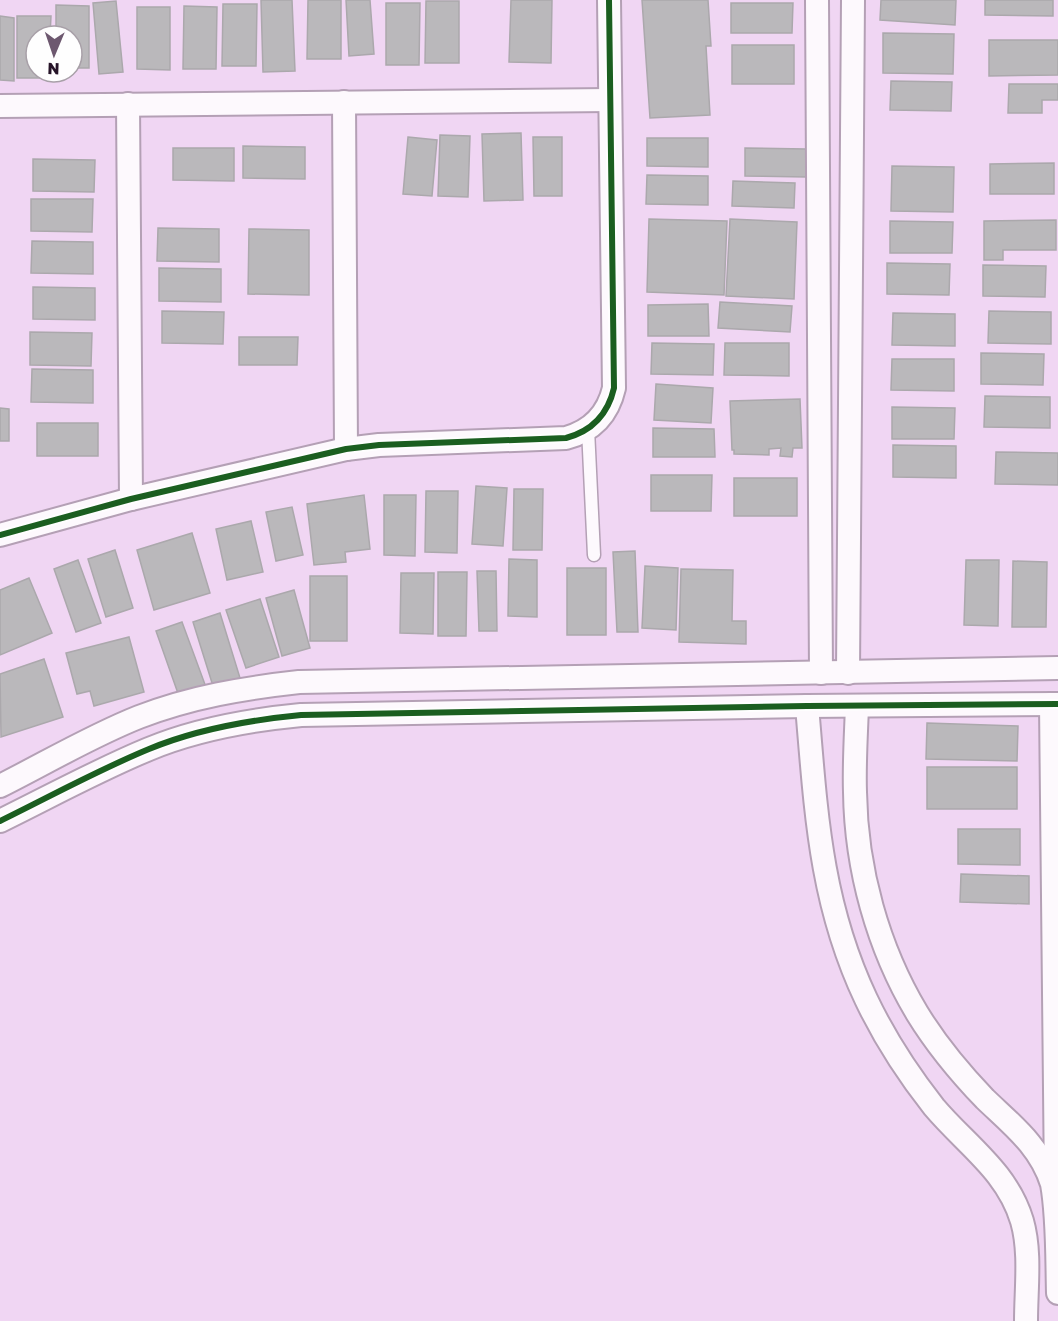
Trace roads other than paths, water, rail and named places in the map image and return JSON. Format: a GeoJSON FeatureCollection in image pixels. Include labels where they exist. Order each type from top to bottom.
{"type":"FeatureCollection","features":[{"type":"Feature","properties":{"kind":"street"},"geometry":{"type":"LineString","coordinates":[[0,535],[131,499],[346,449],[379,445],[566,438],[588,429],[605,411],[614,388],[609,0]]}},
{"type":"Feature","properties":{"kind":"street"},"geometry":{"type":"LineString","coordinates":[[817,0],[821,673]]}},
{"type":"Feature","properties":{"kind":"street"},"geometry":{"type":"LineString","coordinates":[[848,673],[853,0]]}},
{"type":"Feature","properties":{"kind":"street"},"geometry":{"type":"LineString","coordinates":[[0,106],[610,99]]}},
{"type":"Feature","properties":{"kind":"street"},"geometry":{"type":"LineString","coordinates":[[344,102],[346,449]]}},
{"type":"Feature","properties":{"kind":"street"},"geometry":{"type":"LineString","coordinates":[[128,105],[131,499]]}},
{"type":"Feature","properties":{"kind":"street"},"geometry":{"type":"LineString","coordinates":[[0,786],[139,717],[218,694],[299,682],[1058,668]]}},
{"type":"Feature","properties":{"kind":"street"},"geometry":{"type":"LineString","coordinates":[[0,821],[150,748],[225,726],[263,719],[301,716],[807,706],[1054,704],[1058,1293]]}},
{"type":"Feature","properties":{"kind":"street"},"geometry":{"type":"LineString","coordinates":[[807,706],[822,857],[838,926],[849,959],[866,999],[909,1073],[936,1108],[990,1164],[1016,1203],[1026,1241],[1026,1321]]}},
{"type":"Feature","properties":{"kind":"street"},"geometry":{"type":"LineString","coordinates":[[857,706],[855,794],[858,838],[864,874],[883,944],[898,980],[939,1046],[964,1077],[1023,1134],[1034,1148],[1052,1184],[1057,1206]]}},
{"type":"Feature","properties":{"kind":"lane"},"geometry":{"type":"LineString","coordinates":[[588,429],[594,555]]}}]}
